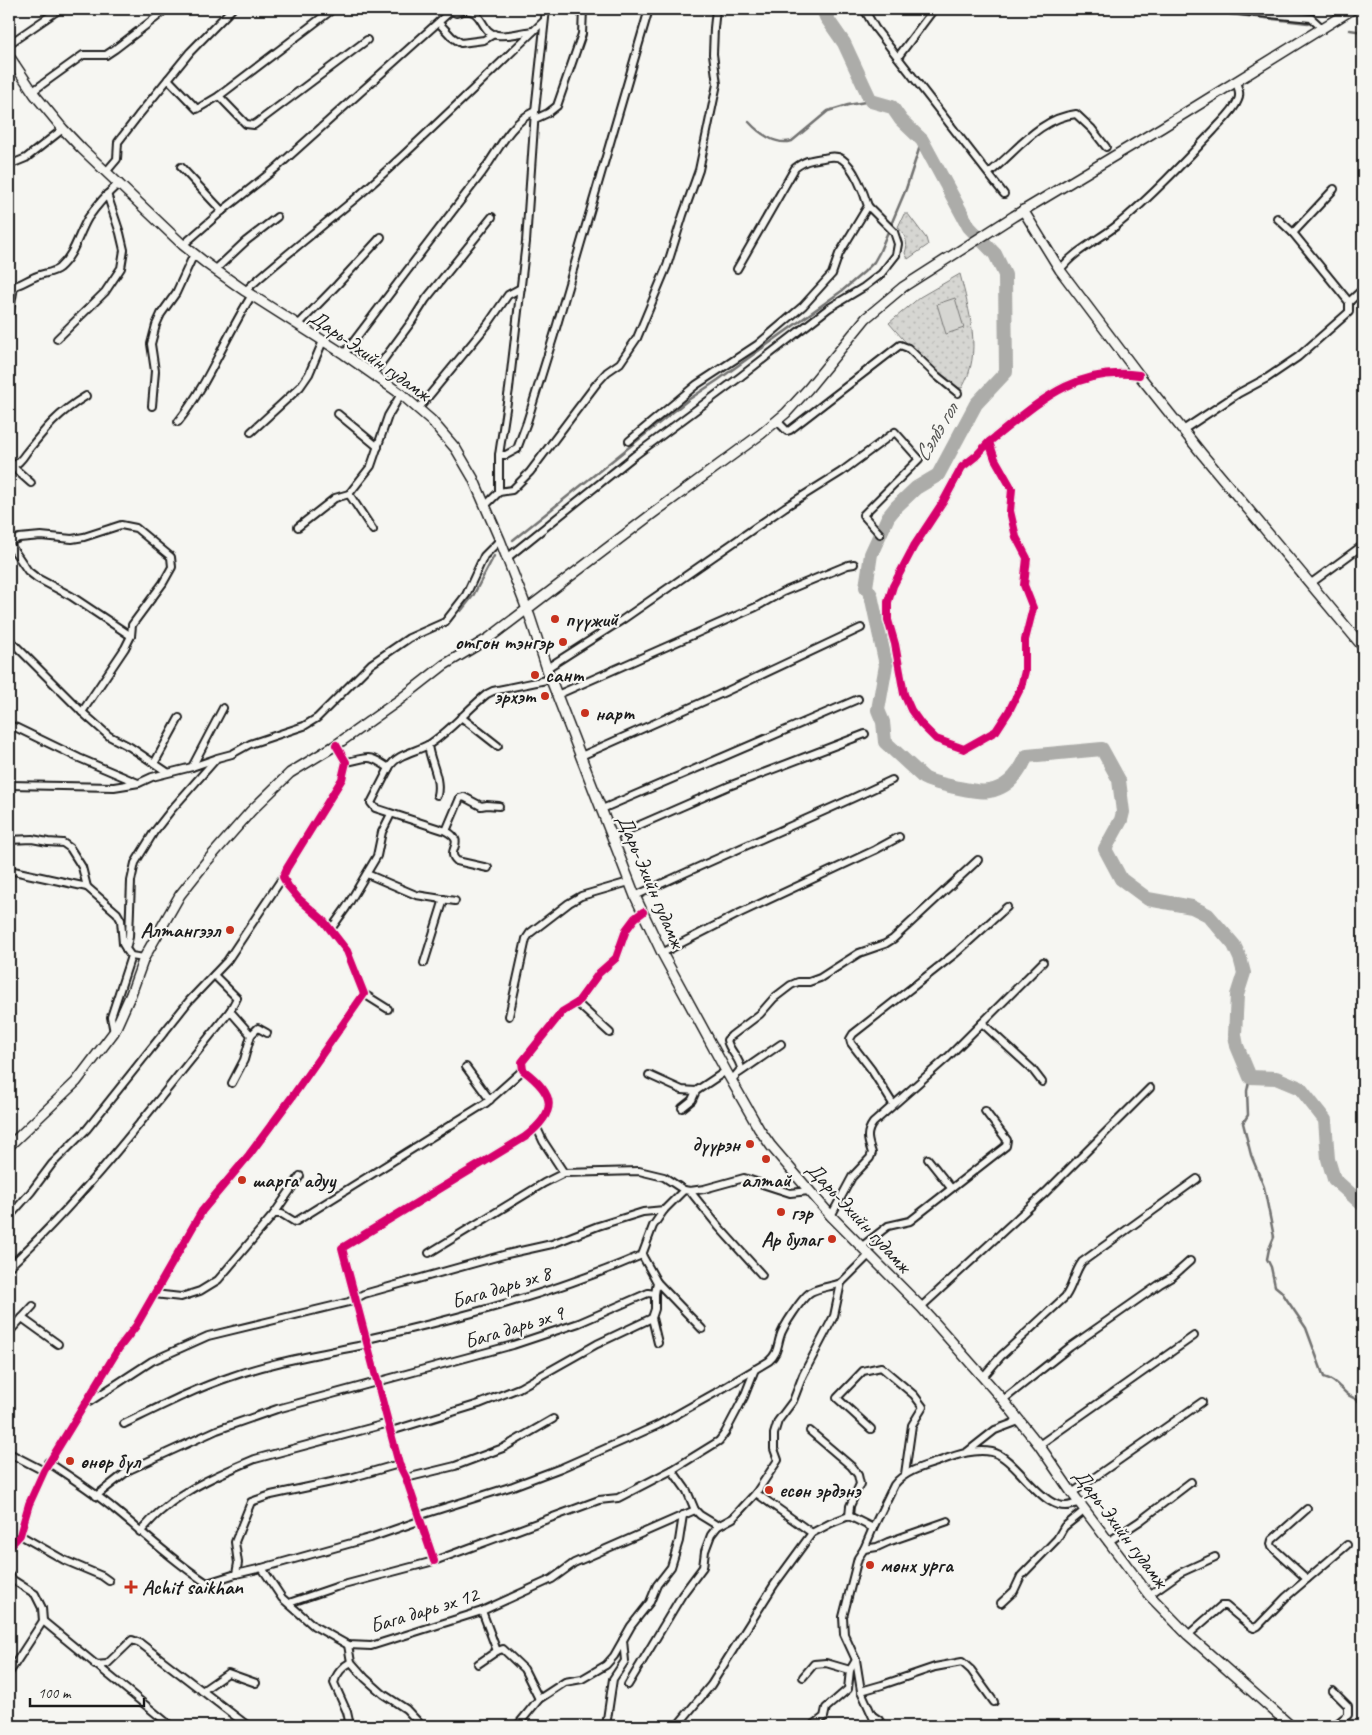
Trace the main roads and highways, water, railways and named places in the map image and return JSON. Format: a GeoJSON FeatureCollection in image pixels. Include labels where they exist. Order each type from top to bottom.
{"type":"FeatureCollection","features":[{"type":"Feature","properties":{"kind":"main road"},"geometry":{"type":"LineString","coordinates":[[9,1146],[76,1082],[114,1032],[144,958],[180,895],[207,860],[251,811],[290,773],[336,745],[398,702],[444,666],[488,638],[751,442],[777,421],[808,389],[871,314],[903,287],[1023,210],[1353,9]]}},
{"type":"Feature","properties":{"kind":"main road","name":"Дарь-Эхийн гудамж"},"geometry":{"type":"LineString","coordinates":[[9,56],[33,91],[63,128],[183,245],[215,270],[344,354],[401,394],[419,408],[456,449],[469,471],[500,540],[557,695],[635,896],[662,953],[726,1071],[735,1077],[771,1146],[831,1216],[921,1307],[983,1377],[1039,1445],[1078,1502],[1149,1595],[1188,1635],[1291,1726]]}},
{"type":"Feature","properties":{"kind":"main road"},"geometry":{"type":"LineString","coordinates":[[1023,210],[1060,270],[1139,375],[1363,647]]}},
{"type":"Feature","properties":{"kind":"waterway","name":"Сэлбэ гол"},"geometry":{"type":"LineString","coordinates":[[724,16],[725,9]]}},
{"type":"Feature","properties":{"kind":"waterway","name":"Сэлбэ гол"},"geometry":{"type":"LineString","coordinates":[[823,9],[826,17],[844,43],[871,101],[892,107],[901,120],[922,140],[969,227],[995,254],[1005,275],[1006,372],[976,404],[938,475],[916,488],[888,517],[871,554],[866,587],[871,595],[886,665],[878,710],[883,722],[885,742],[924,778],[980,792],[996,789],[1008,783],[1021,768],[1027,756],[1102,749],[1119,780],[1123,812],[1121,820],[1105,849],[1121,879],[1148,899],[1192,907],[1208,915],[1234,945],[1244,973],[1237,995],[1235,1035],[1237,1046],[1250,1077],[1276,1078],[1300,1088],[1325,1120],[1328,1159],[1334,1179],[1363,1205]]}},
{"type":"Feature","properties":{"kind":"waterway"},"geometry":{"type":"LineString","coordinates":[[1187,9],[1308,23]]}},
{"type":"Feature","properties":{"kind":"waterway"},"geometry":{"type":"LineString","coordinates":[[1350,30],[1363,32]]}},
{"type":"Feature","properties":{"kind":"waterway","name":"Сэлбэ гол"},"geometry":{"type":"LineString","coordinates":[[749,122],[768,138],[780,142],[792,141],[828,111],[871,101]]}},
{"type":"Feature","properties":{"kind":"waterway"},"geometry":{"type":"LineString","coordinates":[[513,540],[688,400],[843,290],[864,272],[874,262],[879,253],[906,189],[922,140]]}},
{"type":"Feature","properties":{"kind":"waterway"},"geometry":{"type":"LineString","coordinates":[[461,611],[473,596],[494,556]]}},
{"type":"Feature","properties":{"kind":"waterway"},"geometry":{"type":"LineString","coordinates":[[1250,1077],[1247,1091],[1248,1115],[1243,1123],[1251,1155],[1264,1187],[1274,1237],[1267,1259],[1271,1267],[1275,1286],[1281,1291],[1306,1328],[1324,1377],[1334,1382],[1363,1406]]}},
{"type":"Feature","properties":{"kind":"place","name":"пүүжий"},"geometry":{"type":"Point","coordinates":[555,619]}},
{"type":"Feature","properties":{"kind":"place","name":"отгон тэнгэр"},"geometry":{"type":"Point","coordinates":[563,642]}},
{"type":"Feature","properties":{"kind":"place","name":"сант"},"geometry":{"type":"Point","coordinates":[535,675]}},
{"type":"Feature","properties":{"kind":"place","name":"эрхэт"},"geometry":{"type":"Point","coordinates":[545,696]}},
{"type":"Feature","properties":{"kind":"place","name":"нарт"},"geometry":{"type":"Point","coordinates":[585,713]}},
{"type":"Feature","properties":{"kind":"place","name":"Алтангээл"},"geometry":{"type":"Point","coordinates":[230,930]}},
{"type":"Feature","properties":{"kind":"place","name":"дүүрэн"},"geometry":{"type":"Point","coordinates":[750,1144]}},
{"type":"Feature","properties":{"kind":"place","name":"алтай"},"geometry":{"type":"Point","coordinates":[766,1159]}},
{"type":"Feature","properties":{"kind":"place","name":"шарга адуу"},"geometry":{"type":"Point","coordinates":[242,1180]}},
{"type":"Feature","properties":{"kind":"place","name":"гэр"},"geometry":{"type":"Point","coordinates":[781,1212]}},
{"type":"Feature","properties":{"kind":"place","name":"Ар булаг"},"geometry":{"type":"Point","coordinates":[832,1239]}},
{"type":"Feature","properties":{"kind":"place","name":"өнөр бүл"},"geometry":{"type":"Point","coordinates":[70,1461]}},
{"type":"Feature","properties":{"kind":"place","name":"есөн эрдэнэ"},"geometry":{"type":"Point","coordinates":[769,1490]}},
{"type":"Feature","properties":{"kind":"place","name":"мөнх урга"},"geometry":{"type":"Point","coordinates":[870,1565]}},
{"type":"Feature","properties":{"kind":"place","name":"Achit saikhan"},"geometry":{"type":"Point","coordinates":[131,1587]}}]}
